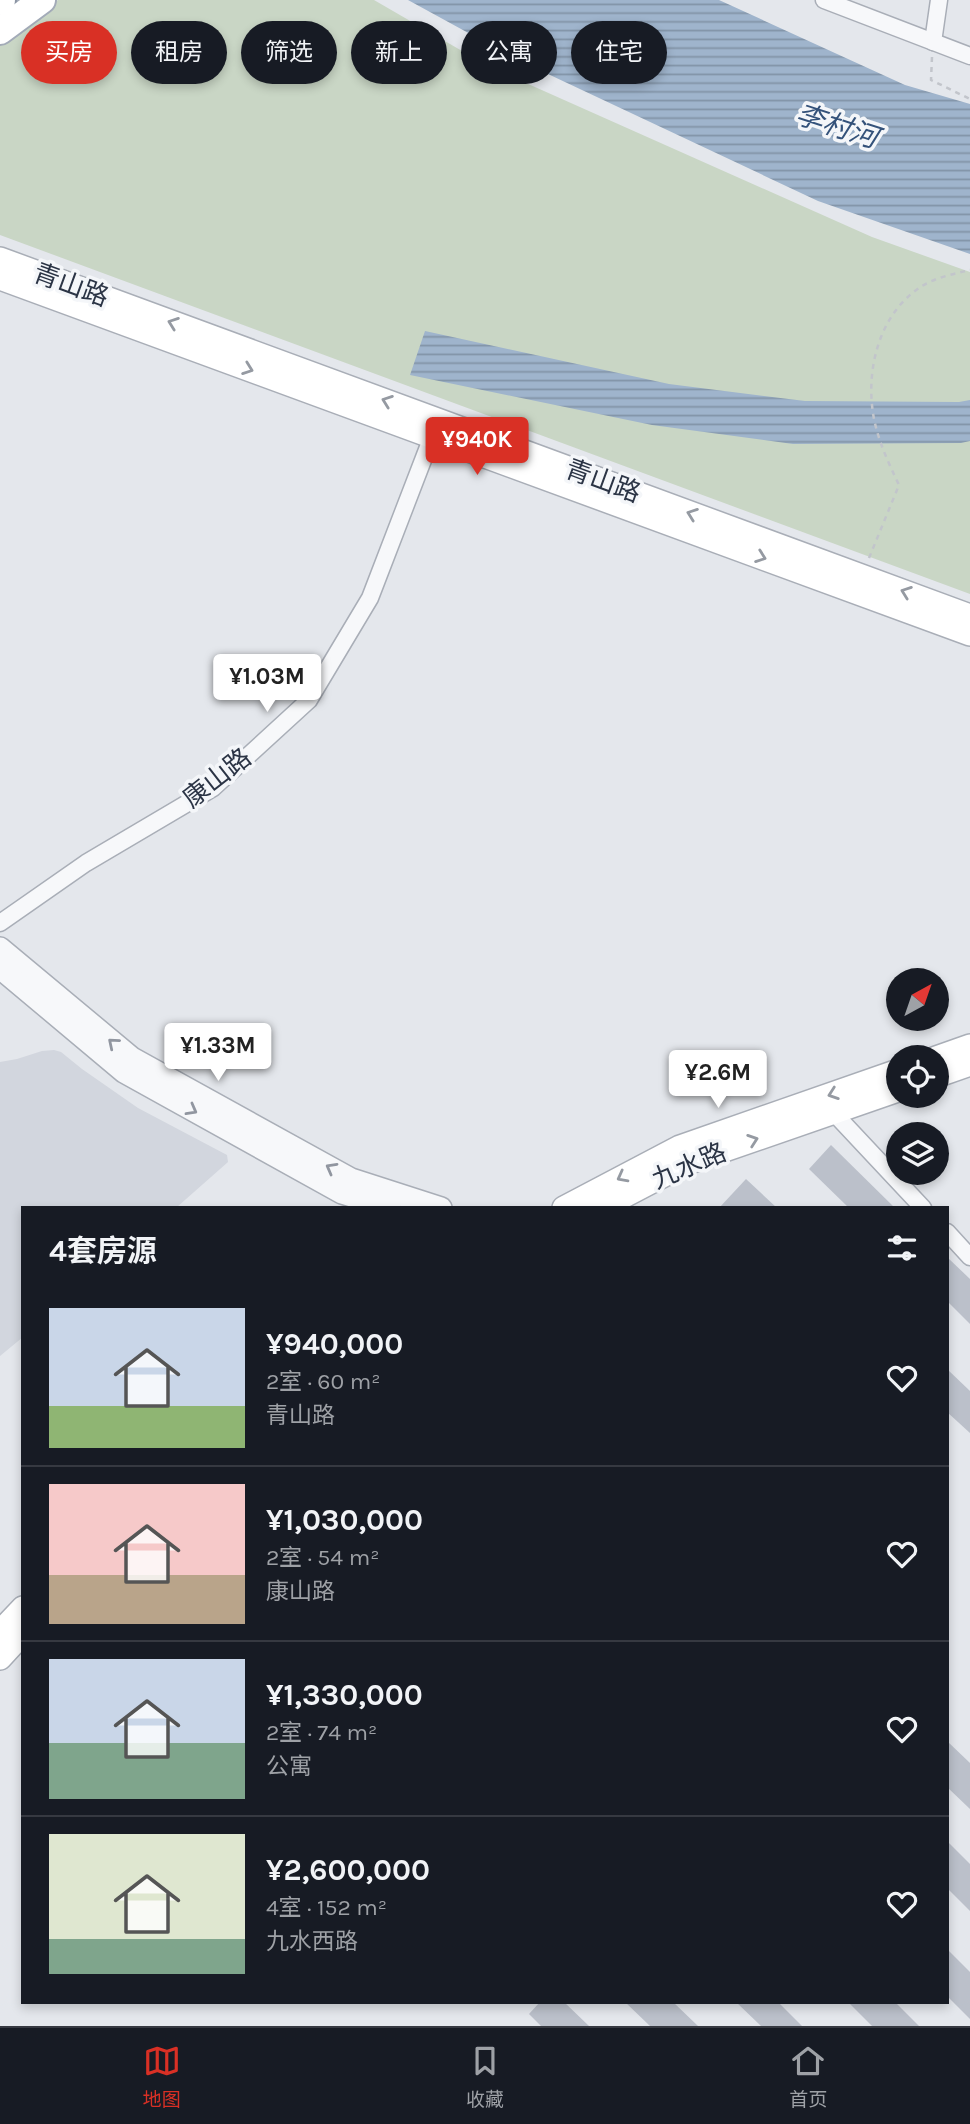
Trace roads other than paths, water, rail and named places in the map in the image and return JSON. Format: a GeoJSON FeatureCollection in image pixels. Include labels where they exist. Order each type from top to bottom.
{"type":"FeatureCollection","features":[{"type":"Feature","properties":{"kind":"main road"},"geometry":{"type":"LineString","coordinates":[[0,31],[42,0]]}},
{"type":"Feature","properties":{"kind":"main road","name":"青山路"},"geometry":{"type":"LineString","coordinates":[[0,259],[970,634]]}},
{"type":"Feature","properties":{"kind":"main road","name":"青山路"},"geometry":{"type":"LineString","coordinates":[[0,278],[862,576],[970,616]]}},
{"type":"Feature","properties":{"kind":"main road"},"geometry":{"type":"LineString","coordinates":[[949,1053],[970,1045]]}},
{"type":"Feature","properties":{"kind":"main road"},"geometry":{"type":"LineString","coordinates":[[949,1071],[970,1064]]}},
{"type":"Feature","properties":{"kind":"main road"},"geometry":{"type":"LineString","coordinates":[[568,1206],[680,1147],[886,1075]]}},
{"type":"Feature","properties":{"kind":"main road","name":"九水路"},"geometry":{"type":"LineString","coordinates":[[605,1206],[687,1163],[886,1094]]}},
{"type":"Feature","properties":{"kind":"main road"},"geometry":{"type":"LineString","coordinates":[[0,1632],[21,1610]]}},
{"type":"Feature","properties":{"kind":"main road"},"geometry":{"type":"LineString","coordinates":[[0,1658],[21,1635]]}},
{"type":"Feature","properties":{"kind":"street"},"geometry":{"type":"LineString","coordinates":[[824,0],[970,56]]}},
{"type":"Feature","properties":{"kind":"street"},"geometry":{"type":"LineString","coordinates":[[933,42],[939,0]]}},
{"type":"Feature","properties":{"kind":"street","name":"康山路"},"geometry":{"type":"LineString","coordinates":[[0,923],[86,863],[213,788],[309,700],[370,598],[435,428]]}},
{"type":"Feature","properties":{"kind":"street"},"geometry":{"type":"LineString","coordinates":[[0,948],[132,1058],[351,1179],[435,1206]]}},
{"type":"Feature","properties":{"kind":"street"},"geometry":{"type":"LineString","coordinates":[[0,968],[124,1072],[342,1193],[384,1206]]}},
{"type":"Feature","properties":{"kind":"street"},"geometry":{"type":"LineString","coordinates":[[833,1112],[921,1206]]}},
{"type":"Feature","properties":{"kind":"street"},"geometry":{"type":"LineString","coordinates":[[949,1234],[970,1257]]}},
{"type":"Feature","properties":{"kind":"water","name":"李村河"},"geometry":{"type":"Polygon","coordinates":[[[408,0],[719,0],[905,85],[970,104],[970,254],[818,201],[557,78],[557,21],[461,21],[461,29],[408,0]]]}},
{"type":"Feature","properties":{"kind":"water"},"geometry":{"type":"Polygon","coordinates":[[[425,331],[669,384],[805,401],[970,400],[970,441],[793,444],[652,425],[410,375],[425,331]]]}}]}
